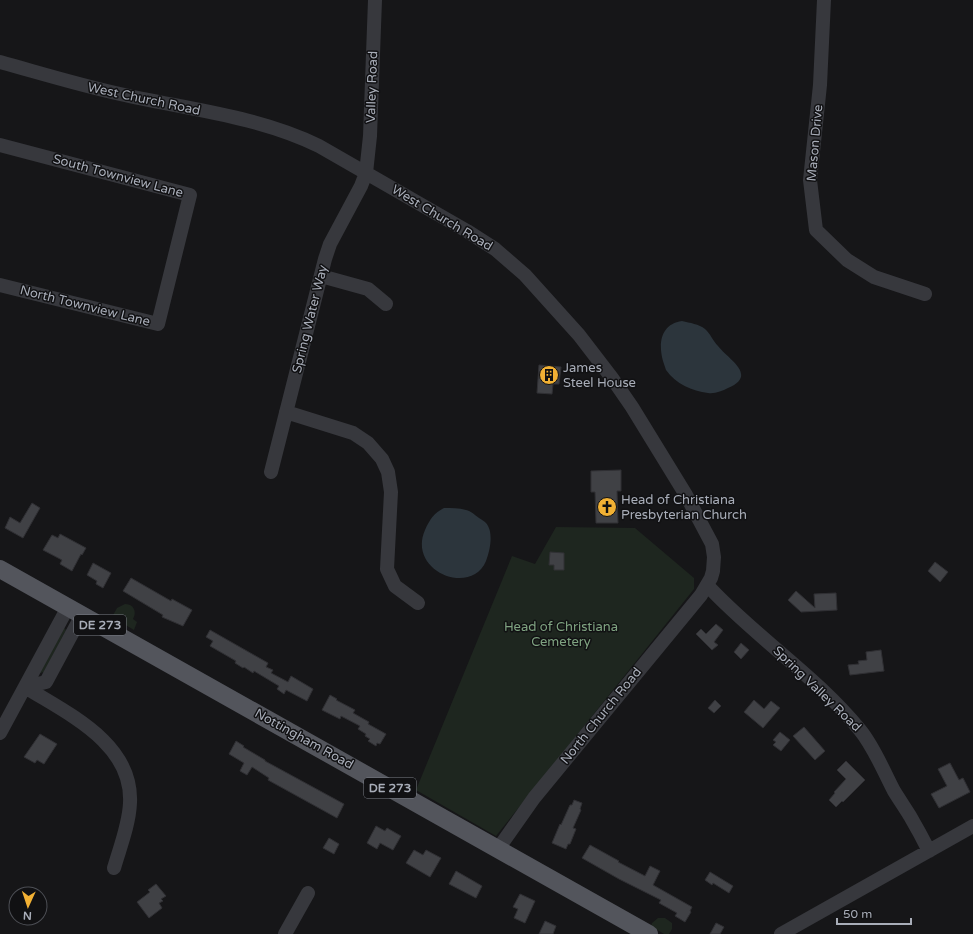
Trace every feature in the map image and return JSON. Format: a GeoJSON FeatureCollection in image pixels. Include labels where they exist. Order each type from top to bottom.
{"type":"FeatureCollection","features":[{"type":"Feature","properties":{"kind":"main road","name":"Nottingham Road"},"geometry":{"type":"LineString","coordinates":[[0,569],[649,934]]}},
{"type":"Feature","properties":{"kind":"street","name":"Valley Road"},"geometry":{"type":"LineString","coordinates":[[366,173],[370,136],[375,0]]}},
{"type":"Feature","properties":{"kind":"street","name":"Mason Drive"},"geometry":{"type":"LineString","coordinates":[[824,0],[820,85],[810,180],[816,230],[847,260],[874,277],[925,294]]}},
{"type":"Feature","properties":{"kind":"street","name":"West Church Road"},"geometry":{"type":"LineString","coordinates":[[0,62],[98,89],[226,116],[275,129],[308,141],[455,223],[495,250],[525,275],[579,335],[632,407],[686,495],[709,536],[714,551],[714,564],[711,578],[707,586]]}},
{"type":"Feature","properties":{"kind":"street","name":"South Townview Lane"},"geometry":{"type":"LineString","coordinates":[[0,145],[190,195],[172,265]]}},
{"type":"Feature","properties":{"kind":"street","name":"Spring Water Way"},"geometry":{"type":"LineString","coordinates":[[271,472],[330,244],[361,186],[366,173]]}},
{"type":"Feature","properties":{"kind":"street","name":"North Townview Lane"},"geometry":{"type":"LineString","coordinates":[[0,285],[158,324],[172,265]]}},
{"type":"Feature","properties":{"kind":"street"},"geometry":{"type":"LineString","coordinates":[[321,276],[368,289],[386,304]]}},
{"type":"Feature","properties":{"kind":"street"},"geometry":{"type":"LineString","coordinates":[[286,412],[353,433],[368,443],[382,459],[388,472],[391,492],[387,569],[395,586],[418,603]]}},
{"type":"Feature","properties":{"kind":"street","name":"North Church Road"},"geometry":{"type":"LineString","coordinates":[[498,849],[524,811],[707,586]]}},
{"type":"Feature","properties":{"kind":"street","name":"Spring Valley Road"},"geometry":{"type":"LineString","coordinates":[[707,586],[722,602],[804,673],[849,717],[870,744],[895,793],[929,851]]}},
{"type":"Feature","properties":{"kind":"street"},"geometry":{"type":"LineString","coordinates":[[0,733],[25,687],[46,682],[75,611]]}},
{"type":"Feature","properties":{"kind":"street"},"geometry":{"type":"LineString","coordinates":[[25,687],[74,718],[98,736],[114,752],[122,765],[128,780],[130,803],[129,814],[114,868]]}},
{"type":"Feature","properties":{"kind":"street"},"geometry":{"type":"LineString","coordinates":[[781,934],[973,826]]}},
{"type":"Feature","properties":{"kind":"street"},"geometry":{"type":"LineString","coordinates":[[285,934],[308,893]]}},
{"type":"Feature","properties":{"kind":"green space","name":"Head of Christiana Cemetery"},"geometry":{"type":"Polygon","coordinates":[[[556,527],[635,528],[694,578],[694,589],[496,836],[416,790],[512,556],[535,564],[556,527]]]}},
{"type":"Feature","properties":{"kind":"green space"},"geometry":{"type":"Polygon","coordinates":[[[125,604],[131,605],[135,611],[133,619],[137,622],[134,630],[112,617],[117,608],[125,604]]]}},
{"type":"Feature","properties":{"kind":"green space"},"geometry":{"type":"Polygon","coordinates":[[[64,628],[66,630],[44,672],[40,673],[39,672],[64,628]]]}},
{"type":"Feature","properties":{"kind":"green space"},"geometry":{"type":"Polygon","coordinates":[[[658,918],[665,918],[672,923],[672,929],[669,934],[664,934],[651,926],[652,923],[658,918]]]}},
{"type":"Feature","properties":{"kind":"shaded area"},"geometry":{"type":"Polygon","coordinates":[[[682,321],[703,327],[707,331],[716,344],[738,367],[741,373],[741,378],[737,383],[721,391],[708,393],[696,391],[685,386],[670,375],[666,370],[663,361],[661,341],[665,330],[669,326],[682,321]]]}},
{"type":"Feature","properties":{"kind":"shaded area"},"geometry":{"type":"Polygon","coordinates":[[[444,508],[458,508],[473,513],[486,523],[490,531],[491,536],[489,552],[486,561],[478,572],[468,577],[455,578],[443,574],[432,567],[425,557],[422,545],[425,530],[433,517],[444,508]]]}},
{"type":"Feature","properties":{"kind":"building","name":"James Steel House"},"geometry":{"type":"Polygon","coordinates":[[[539,365],[561,367],[559,384],[553,384],[552,394],[537,393],[539,365]]]}},
{"type":"Feature","properties":{"kind":"building","name":"Head of Christiana Presbyterian Church"},"geometry":{"type":"Polygon","coordinates":[[[621,470],[621,491],[617,491],[618,523],[596,523],[595,492],[591,492],[591,471],[621,470]]]}},
{"type":"Feature","properties":{"kind":"building"},"geometry":{"type":"Polygon","coordinates":[[[32,503],[40,508],[23,538],[5,528],[10,517],[20,523],[32,503]]]}},
{"type":"Feature","properties":{"kind":"building"},"geometry":{"type":"Polygon","coordinates":[[[60,534],[86,548],[72,571],[60,564],[62,560],[43,550],[52,535],[58,538],[60,534]]]}},
{"type":"Feature","properties":{"kind":"building"},"geometry":{"type":"Polygon","coordinates":[[[550,552],[564,553],[564,570],[554,570],[554,565],[549,565],[550,552]]]}},
{"type":"Feature","properties":{"kind":"building"},"geometry":{"type":"Polygon","coordinates":[[[935,562],[948,572],[940,582],[928,571],[935,562]]]}},
{"type":"Feature","properties":{"kind":"building"},"geometry":{"type":"Polygon","coordinates":[[[93,563],[111,573],[103,588],[96,584],[97,581],[87,575],[93,563]]]}},
{"type":"Feature","properties":{"kind":"building"},"geometry":{"type":"Polygon","coordinates":[[[131,578],[171,601],[172,599],[192,610],[183,626],[162,617],[163,615],[123,591],[131,578]]]}},
{"type":"Feature","properties":{"kind":"building"},"geometry":{"type":"Polygon","coordinates":[[[796,591],[815,608],[814,594],[836,593],[837,610],[801,612],[788,600],[796,591]]]}},
{"type":"Feature","properties":{"kind":"building"},"geometry":{"type":"Polygon","coordinates":[[[716,624],[723,630],[714,642],[718,645],[712,650],[696,634],[701,629],[706,634],[716,624]]]}},
{"type":"Feature","properties":{"kind":"building"},"geometry":{"type":"Polygon","coordinates":[[[210,630],[268,663],[266,667],[273,670],[271,673],[288,682],[291,676],[313,689],[307,701],[286,690],[284,694],[277,689],[279,686],[254,671],[253,673],[244,667],[243,668],[235,663],[236,661],[210,646],[213,641],[206,637],[210,630]]]}},
{"type":"Feature","properties":{"kind":"building"},"geometry":{"type":"Polygon","coordinates":[[[741,643],[749,650],[741,659],[734,652],[741,643]]]}},
{"type":"Feature","properties":{"kind":"building"},"geometry":{"type":"Polygon","coordinates":[[[881,650],[884,671],[850,675],[848,665],[859,664],[858,661],[867,660],[866,652],[881,650]]]}},
{"type":"Feature","properties":{"kind":"building"},"geometry":{"type":"Polygon","coordinates":[[[330,695],[337,699],[336,700],[355,710],[353,713],[369,722],[368,724],[386,734],[380,744],[377,743],[376,746],[368,741],[370,739],[365,736],[366,734],[358,729],[360,726],[341,716],[340,719],[322,710],[330,695]]]}},
{"type":"Feature","properties":{"kind":"building"},"geometry":{"type":"Polygon","coordinates":[[[715,700],[721,706],[714,713],[708,708],[715,700]]]}},
{"type":"Feature","properties":{"kind":"building"},"geometry":{"type":"Polygon","coordinates":[[[754,700],[764,709],[771,701],[780,708],[763,728],[744,712],[754,700]]]}},
{"type":"Feature","properties":{"kind":"building"},"geometry":{"type":"Polygon","coordinates":[[[804,727],[825,751],[815,760],[793,736],[804,727]]]}},
{"type":"Feature","properties":{"kind":"building"},"geometry":{"type":"Polygon","coordinates":[[[780,732],[790,740],[781,751],[773,745],[776,742],[773,740],[780,732]]]}},
{"type":"Feature","properties":{"kind":"building"},"geometry":{"type":"Polygon","coordinates":[[[40,734],[57,744],[44,764],[37,760],[35,763],[24,757],[40,734]]]}},
{"type":"Feature","properties":{"kind":"building"},"geometry":{"type":"Polygon","coordinates":[[[236,741],[265,761],[344,804],[337,818],[268,780],[269,778],[252,767],[247,775],[240,771],[244,763],[229,754],[236,741]]]}},
{"type":"Feature","properties":{"kind":"building"},"geometry":{"type":"Polygon","coordinates":[[[846,761],[865,780],[836,807],[829,800],[846,779],[837,770],[846,761]]]}},
{"type":"Feature","properties":{"kind":"building"},"geometry":{"type":"Polygon","coordinates":[[[950,763],[959,780],[963,778],[970,792],[939,808],[931,794],[947,786],[938,769],[950,763]]]}},
{"type":"Feature","properties":{"kind":"building"},"geometry":{"type":"Polygon","coordinates":[[[574,800],[582,803],[581,810],[573,828],[576,829],[570,844],[568,844],[566,849],[552,843],[560,824],[561,825],[570,805],[572,805],[574,800]]]}},
{"type":"Feature","properties":{"kind":"building"},"geometry":{"type":"Polygon","coordinates":[[[376,826],[385,831],[387,828],[401,836],[393,850],[380,843],[377,849],[367,843],[376,826]]]}},
{"type":"Feature","properties":{"kind":"building"},"geometry":{"type":"Polygon","coordinates":[[[329,838],[339,844],[334,854],[323,848],[329,838]]]}},
{"type":"Feature","properties":{"kind":"building"},"geometry":{"type":"Polygon","coordinates":[[[590,845],[645,876],[650,866],[660,871],[653,885],[692,907],[691,912],[685,922],[675,916],[677,913],[659,903],[661,900],[582,858],[590,845]]]}},
{"type":"Feature","properties":{"kind":"building"},"geometry":{"type":"Polygon","coordinates":[[[414,850],[423,855],[426,850],[441,858],[430,877],[406,863],[414,850]]]}},
{"type":"Feature","properties":{"kind":"building"},"geometry":{"type":"Polygon","coordinates":[[[456,871],[482,886],[476,898],[449,884],[456,871]]]}},
{"type":"Feature","properties":{"kind":"building"},"geometry":{"type":"Polygon","coordinates":[[[710,872],[733,886],[729,893],[705,880],[710,872]]]}},
{"type":"Feature","properties":{"kind":"building"},"geometry":{"type":"Polygon","coordinates":[[[156,884],[166,896],[161,899],[163,901],[159,903],[162,908],[149,918],[137,902],[150,892],[148,890],[156,884]]]}},
{"type":"Feature","properties":{"kind":"building"},"geometry":{"type":"Polygon","coordinates":[[[520,894],[535,901],[525,923],[514,918],[518,909],[513,907],[520,894]]]}},
{"type":"Feature","properties":{"kind":"building"},"geometry":{"type":"Polygon","coordinates":[[[545,921],[556,926],[553,934],[539,934],[545,921]]]}},
{"type":"Feature","properties":{"kind":"building"},"geometry":{"type":"Polygon","coordinates":[[[716,923],[724,927],[720,934],[710,934],[716,923]]]}},
{"type":"Feature","properties":{"kind":"place","name":"James Steel House"},"geometry":{"type":"Point","coordinates":[549,375]}},
{"type":"Feature","properties":{"kind":"place","name":"Head of Christiana Presbyterian Church"},"geometry":{"type":"Point","coordinates":[607,507]}}]}
